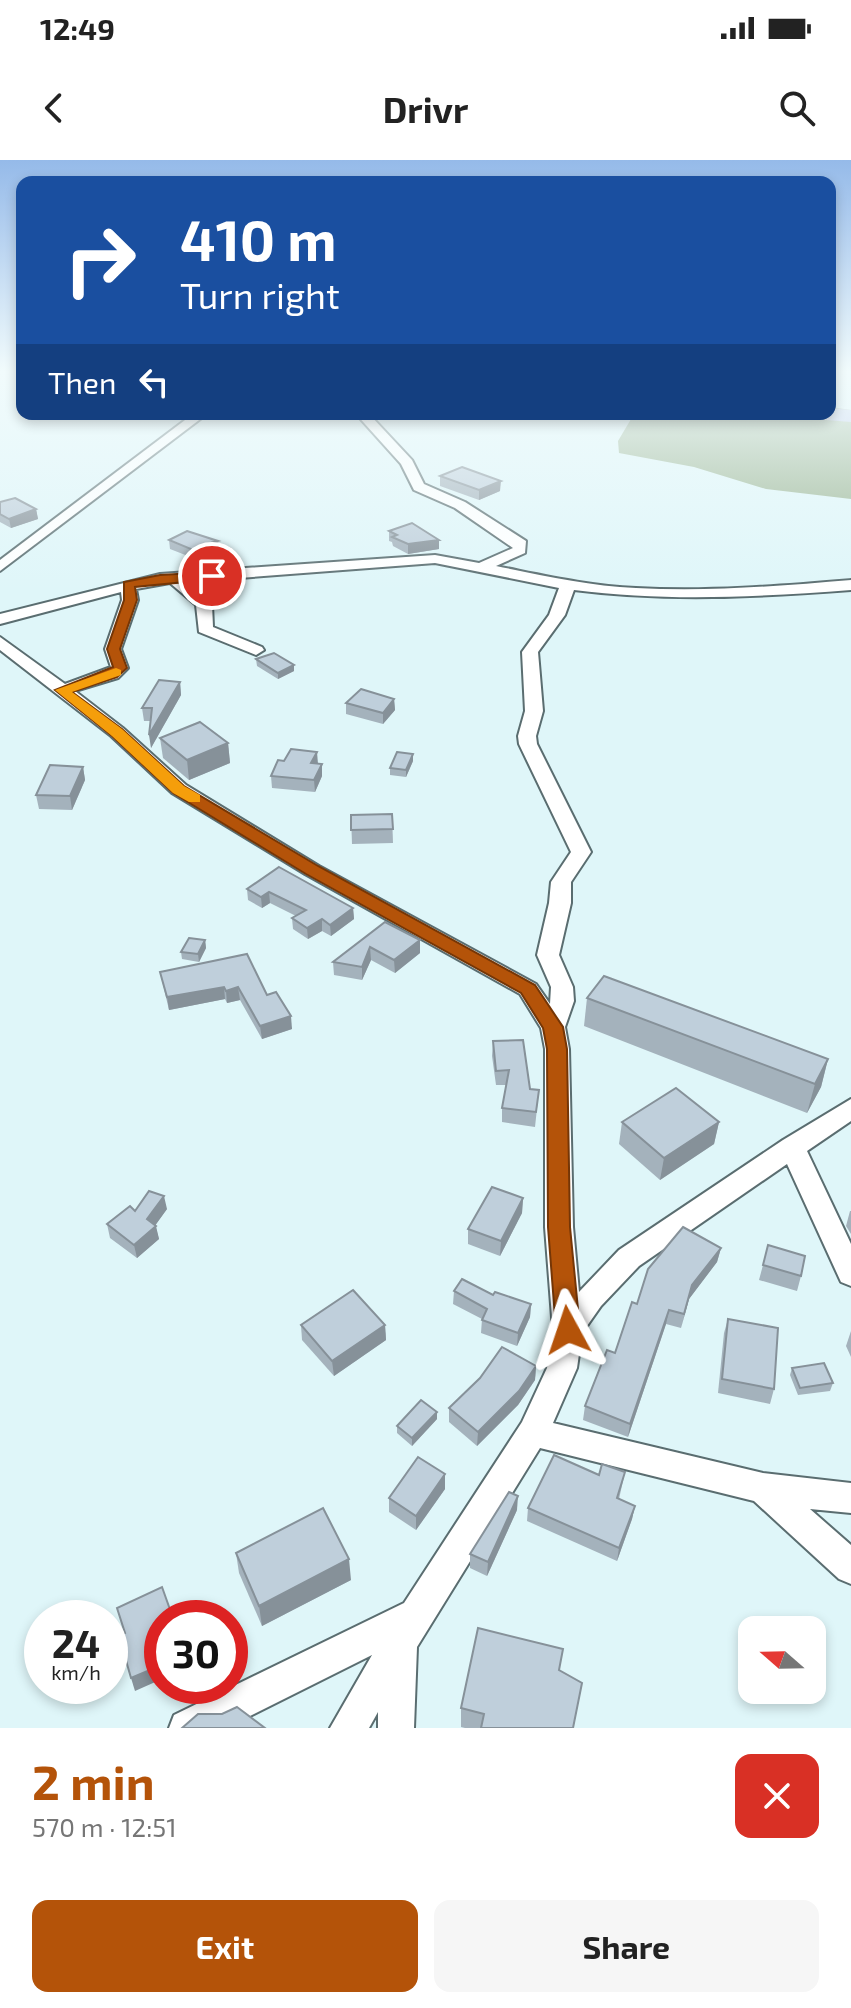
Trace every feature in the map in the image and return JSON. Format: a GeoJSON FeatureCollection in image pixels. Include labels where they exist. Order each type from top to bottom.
{"type":"FeatureCollection","features":[{"type":"Feature","properties":{"kind":"street"},"geometry":{"type":"LineString","coordinates":[[0,567],[160,445]]}},
{"type":"Feature","properties":{"kind":"street"},"geometry":{"type":"LineString","coordinates":[[391,445],[407,463],[419,487],[460,505],[521,544],[520,550],[480,568]]}},
{"type":"Feature","properties":{"kind":"street"},"geometry":{"type":"LineString","coordinates":[[0,619],[128,585],[173,578],[435,559],[568,585],[634,593],[701,594],[851,585]]}},
{"type":"Feature","properties":{"kind":"street"},"geometry":{"type":"LineString","coordinates":[[173,578],[204,604],[205,629],[256,650]]}},
{"type":"Feature","properties":{"kind":"street"},"geometry":{"type":"LineString","coordinates":[[62,690],[112,674],[120,668],[113,649],[130,600],[128,585]]}},
{"type":"Feature","properties":{"kind":"street"},"geometry":{"type":"LineString","coordinates":[[553,1027],[562,1001],[562,987],[548,955],[560,903],[561,882],[581,852],[528,744],[527,736],[534,711],[530,652],[557,615],[568,585]]}},
{"type":"Feature","properties":{"kind":"street"},"geometry":{"type":"LineString","coordinates":[[0,642],[117,732],[179,789],[312,870],[528,989],[562,1001]]}},
{"type":"Feature","properties":{"kind":"street"},"geometry":{"type":"LineString","coordinates":[[348,1728],[407,1629],[533,1432],[562,1368],[568,1330],[559,1227],[557,1049],[553,1027],[528,989]]}},
{"type":"Feature","properties":{"kind":"street"},"geometry":{"type":"LineString","coordinates":[[568,1330],[591,1298],[629,1258],[851,1108]]}},
{"type":"Feature","properties":{"kind":"street"},"geometry":{"type":"LineString","coordinates":[[792,1147],[851,1274]]}},
{"type":"Feature","properties":{"kind":"street"},"geometry":{"type":"LineString","coordinates":[[533,1432],[763,1488],[851,1498]]}},
{"type":"Feature","properties":{"kind":"street"},"geometry":{"type":"LineString","coordinates":[[763,1488],[851,1567]]}},
{"type":"Feature","properties":{"kind":"street"},"geometry":{"type":"LineString","coordinates":[[187,1728],[407,1629]]}},
{"type":"Feature","properties":{"kind":"street"},"geometry":{"type":"LineString","coordinates":[[396,1728],[407,1629]]}},
{"type":"Feature","properties":{"kind":"green space"},"geometry":{"type":"Polygon","coordinates":[[[618,445],[851,445],[851,499],[766,489],[694,467],[619,453],[618,445]]]}},
{"type":"Feature","properties":{"kind":"building"},"geometry":{"type":"Polygon","coordinates":[[[462,467],[501,481],[479,490],[440,476],[462,467]]]}},
{"type":"Feature","properties":{"kind":"building"},"geometry":{"type":"Polygon","coordinates":[[[15,498],[36,509],[9,519],[0,514],[0,502],[15,498]]]}},
{"type":"Feature","properties":{"kind":"building"},"geometry":{"type":"Polygon","coordinates":[[[412,523],[439,540],[408,544],[392,537],[397,535],[389,531],[412,523]]]}},
{"type":"Feature","properties":{"kind":"building"},"geometry":{"type":"Polygon","coordinates":[[[187,531],[229,548],[210,557],[169,540],[187,531]]]}},
{"type":"Feature","properties":{"kind":"building"},"geometry":{"type":"Polygon","coordinates":[[[274,653],[294,665],[278,673],[256,659],[274,653]]]}},
{"type":"Feature","properties":{"kind":"building"},"geometry":{"type":"Polygon","coordinates":[[[159,680],[180,682],[149,735],[152,708],[142,708],[159,680]]]}},
{"type":"Feature","properties":{"kind":"building"},"geometry":{"type":"Polygon","coordinates":[[[361,689],[394,699],[383,713],[346,703],[361,689]]]}},
{"type":"Feature","properties":{"kind":"building"},"geometry":{"type":"Polygon","coordinates":[[[200,722],[228,743],[187,760],[160,738],[200,722]]]}},
{"type":"Feature","properties":{"kind":"building"},"geometry":{"type":"Polygon","coordinates":[[[291,749],[317,752],[311,763],[322,764],[314,780],[271,776],[278,760],[284,761],[291,749]]]}},
{"type":"Feature","properties":{"kind":"building"},"geometry":{"type":"Polygon","coordinates":[[[397,752],[413,754],[406,770],[390,768],[397,752]]]}},
{"type":"Feature","properties":{"kind":"building"},"geometry":{"type":"Polygon","coordinates":[[[50,765],[83,767],[70,796],[36,795],[50,765]]]}},
{"type":"Feature","properties":{"kind":"building"},"geometry":{"type":"Polygon","coordinates":[[[392,814],[393,829],[351,830],[351,815],[392,814]]]}},
{"type":"Feature","properties":{"kind":"building"},"geometry":{"type":"Polygon","coordinates":[[[279,867],[353,908],[330,925],[322,919],[307,928],[292,918],[306,910],[269,892],[261,897],[247,889],[279,867]]]}},
{"type":"Feature","properties":{"kind":"building"},"geometry":{"type":"Polygon","coordinates":[[[385,922],[420,940],[394,960],[370,947],[362,967],[333,962],[385,922]]]}},
{"type":"Feature","properties":{"kind":"building"},"geometry":{"type":"Polygon","coordinates":[[[189,938],[205,940],[198,954],[181,952],[189,938]]]}},
{"type":"Feature","properties":{"kind":"building"},"geometry":{"type":"Polygon","coordinates":[[[247,954],[267,995],[276,992],[291,1016],[260,1026],[238,987],[167,997],[160,972],[247,954]]]}},
{"type":"Feature","properties":{"kind":"building"},"geometry":{"type":"Polygon","coordinates":[[[604,976],[828,1059],[815,1084],[587,998],[604,976]]]}},
{"type":"Feature","properties":{"kind":"building"},"geometry":{"type":"Polygon","coordinates":[[[523,1040],[530,1089],[539,1090],[536,1112],[502,1108],[509,1070],[496,1071],[493,1041],[523,1040]]]}},
{"type":"Feature","properties":{"kind":"building"},"geometry":{"type":"Polygon","coordinates":[[[676,1088],[719,1122],[664,1158],[622,1122],[676,1088]]]}},
{"type":"Feature","properties":{"kind":"building"},"geometry":{"type":"Polygon","coordinates":[[[492,1187],[523,1198],[501,1241],[468,1229],[492,1187]]]}},
{"type":"Feature","properties":{"kind":"building"},"geometry":{"type":"Polygon","coordinates":[[[149,1191],[164,1196],[147,1219],[156,1226],[134,1245],[107,1224],[130,1206],[135,1211],[149,1191]]]}},
{"type":"Feature","properties":{"kind":"building"},"geometry":{"type":"Polygon","coordinates":[[[683,1227],[721,1248],[692,1285],[684,1314],[669,1310],[630,1424],[585,1406],[607,1350],[615,1353],[632,1302],[637,1304],[648,1269],[683,1227]]]}},
{"type":"Feature","properties":{"kind":"building"},"geometry":{"type":"Polygon","coordinates":[[[768,1245],[805,1256],[801,1276],[763,1265],[768,1245]]]}},
{"type":"Feature","properties":{"kind":"building"},"geometry":{"type":"Polygon","coordinates":[[[462,1279],[493,1295],[495,1292],[531,1304],[518,1333],[482,1320],[487,1309],[454,1291],[462,1279]]]}},
{"type":"Feature","properties":{"kind":"building"},"geometry":{"type":"Polygon","coordinates":[[[353,1290],[385,1325],[332,1361],[301,1325],[353,1290]]]}},
{"type":"Feature","properties":{"kind":"building"},"geometry":{"type":"Polygon","coordinates":[[[728,1319],[778,1328],[774,1389],[722,1379],[728,1319]]]}},
{"type":"Feature","properties":{"kind":"building"},"geometry":{"type":"Polygon","coordinates":[[[502,1347],[536,1366],[519,1391],[478,1432],[449,1408],[480,1378],[502,1347]]]}},
{"type":"Feature","properties":{"kind":"building"},"geometry":{"type":"Polygon","coordinates":[[[824,1363],[833,1383],[800,1388],[792,1368],[824,1363]]]}},
{"type":"Feature","properties":{"kind":"building"},"geometry":{"type":"Polygon","coordinates":[[[421,1400],[437,1412],[412,1438],[397,1426],[421,1400]]]}},
{"type":"Feature","properties":{"kind":"building"},"geometry":{"type":"Polygon","coordinates":[[[554,1455],[599,1475],[602,1464],[625,1472],[617,1498],[635,1506],[619,1548],[528,1508],[554,1455]]]}},
{"type":"Feature","properties":{"kind":"building"},"geometry":{"type":"Polygon","coordinates":[[[418,1457],[445,1474],[416,1516],[389,1498],[418,1457]]]}},
{"type":"Feature","properties":{"kind":"building"},"geometry":{"type":"Polygon","coordinates":[[[509,1492],[518,1496],[488,1562],[470,1554],[509,1492]]]}},
{"type":"Feature","properties":{"kind":"building"},"geometry":{"type":"Polygon","coordinates":[[[323,1508],[349,1559],[259,1606],[236,1553],[323,1508]]]}},
{"type":"Feature","properties":{"kind":"building"},"geometry":{"type":"Polygon","coordinates":[[[162,1587],[167,1600],[144,1600],[144,1673],[131,1678],[128,1668],[128,1603],[162,1587]]]}},
{"type":"Feature","properties":{"kind":"building"},"geometry":{"type":"Polygon","coordinates":[[[478,1628],[563,1649],[559,1670],[582,1683],[573,1728],[481,1728],[484,1714],[461,1708],[478,1628]]]}},
{"type":"Feature","properties":{"kind":"building"},"geometry":{"type":"Polygon","coordinates":[[[237,1707],[265,1728],[182,1728],[198,1714],[222,1714],[237,1707]]]}},
{"type":"Feature","properties":{"kind":"slow traffic"},"geometry":{"type":"LineString","coordinates":[[116,673],[62,690],[117,732],[179,789],[194,798]]}},
{"type":"Feature","properties":{"kind":"route"},"geometry":{"type":"LineString","coordinates":[[212,576],[160,579],[128,585],[130,600],[113,649],[120,668],[112,674],[62,690],[117,732],[179,789],[312,870],[528,989],[553,1027],[557,1049],[559,1227],[568,1330]]}}]}
